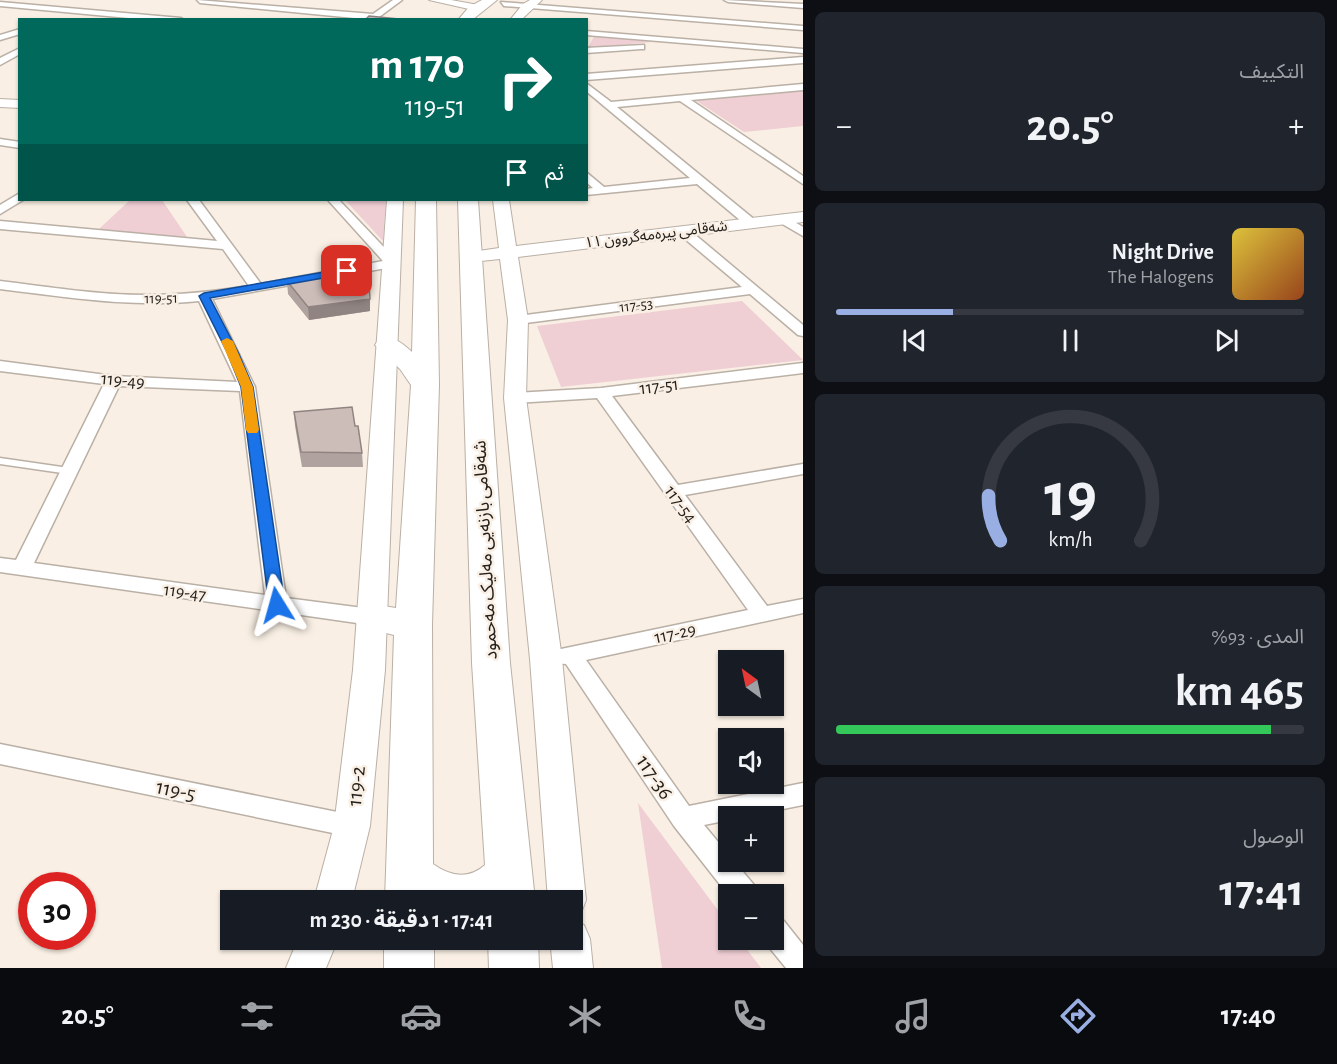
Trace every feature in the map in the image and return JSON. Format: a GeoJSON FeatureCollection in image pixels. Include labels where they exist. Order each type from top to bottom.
{"type":"FeatureCollection","features":[{"type":"Feature","properties":{"kind":"highway"},"geometry":{"type":"LineString","coordinates":[[465,15],[502,4]]}},
{"type":"Feature","properties":{"kind":"highway"},"geometry":{"type":"LineString","coordinates":[[426,201],[425,385],[413,625],[409,888],[453,898],[486,893],[500,884],[511,886]]}},
{"type":"Feature","properties":{"kind":"highway","name":"شەقامی بازنەیی مەلیک مەحمود"},"geometry":{"type":"LineString","coordinates":[[495,201],[471,256],[490,663],[511,886]]}},
{"type":"Feature","properties":{"kind":"highway"},"geometry":{"type":"LineString","coordinates":[[388,345],[409,363],[425,385]]}},
{"type":"Feature","properties":{"kind":"highway"},"geometry":{"type":"LineString","coordinates":[[371,617],[413,625]]}},
{"type":"Feature","properties":{"kind":"highway"},"geometry":{"type":"LineString","coordinates":[[409,950],[409,968]]}},
{"type":"Feature","properties":{"kind":"highway"},"geometry":{"type":"LineString","coordinates":[[513,950],[514,968]]}},
{"type":"Feature","properties":{"kind":"main road"},"geometry":{"type":"LineString","coordinates":[[434,0],[473,7],[465,15]]}},
{"type":"Feature","properties":{"kind":"main road"},"geometry":{"type":"LineString","coordinates":[[517,18],[532,3]]}},
{"type":"Feature","properties":{"kind":"main road","name":"119-2"},"geometry":{"type":"LineString","coordinates":[[336,890],[352,826],[369,670],[395,201]]}},
{"type":"Feature","properties":{"kind":"main road"},"geometry":{"type":"LineString","coordinates":[[495,201],[510,252],[518,320],[515,398],[559,657],[567,890]]}},
{"type":"Feature","properties":{"kind":"main road","name":"شەقامی پیرەمەگروون ١١"},"geometry":{"type":"LineString","coordinates":[[471,256],[803,217]]}},
{"type":"Feature","properties":{"kind":"main road"},"geometry":{"type":"LineString","coordinates":[[306,968],[313,950]]}},
{"type":"Feature","properties":{"kind":"main road"},"geometry":{"type":"LineString","coordinates":[[571,950],[573,968]]}},
{"type":"Feature","properties":{"kind":"street"},"geometry":{"type":"LineString","coordinates":[[44,7],[61,0]]}},
{"type":"Feature","properties":{"kind":"street"},"geometry":{"type":"LineString","coordinates":[[190,5],[201,1],[371,18],[398,0]]}},
{"type":"Feature","properties":{"kind":"street"},"geometry":{"type":"LineString","coordinates":[[728,0],[803,11]]}},
{"type":"Feature","properties":{"kind":"street"},"geometry":{"type":"LineString","coordinates":[[585,7],[605,2]]}},
{"type":"Feature","properties":{"kind":"street"},"geometry":{"type":"LineString","coordinates":[[532,3],[594,12],[803,26]]}},
{"type":"Feature","properties":{"kind":"street"},"geometry":{"type":"LineString","coordinates":[[502,4],[532,3],[803,26]]}},
{"type":"Feature","properties":{"kind":"street"},"geometry":{"type":"LineString","coordinates":[[0,4],[161,18],[180,9]]}},
{"type":"Feature","properties":{"kind":"street"},"geometry":{"type":"LineString","coordinates":[[102,12],[120,4]]}},
{"type":"Feature","properties":{"kind":"street"},"geometry":{"type":"LineString","coordinates":[[784,7],[803,6]]}},
{"type":"Feature","properties":{"kind":"street"},"geometry":{"type":"LineString","coordinates":[[776,22],[784,7]]}},
{"type":"Feature","properties":{"kind":"street"},"geometry":{"type":"LineString","coordinates":[[54,18],[73,10]]}},
{"type":"Feature","properties":{"kind":"street"},"geometry":{"type":"LineString","coordinates":[[588,24],[594,12]]}},
{"type":"Feature","properties":{"kind":"street"},"geometry":{"type":"LineString","coordinates":[[0,38],[18,32]]}},
{"type":"Feature","properties":{"kind":"street"},"geometry":{"type":"LineString","coordinates":[[588,33],[803,51]]}},
{"type":"Feature","properties":{"kind":"street"},"geometry":{"type":"LineString","coordinates":[[588,51],[695,42]]}},
{"type":"Feature","properties":{"kind":"street"},"geometry":{"type":"LineString","coordinates":[[0,45],[18,49]]}},
{"type":"Feature","properties":{"kind":"street"},"geometry":{"type":"LineString","coordinates":[[0,62],[18,50]]}},
{"type":"Feature","properties":{"kind":"street"},"geometry":{"type":"LineString","coordinates":[[588,77],[803,60]]}},
{"type":"Feature","properties":{"kind":"street"},"geometry":{"type":"LineString","coordinates":[[609,105],[803,87]]}},
{"type":"Feature","properties":{"kind":"street"},"geometry":{"type":"LineString","coordinates":[[588,88],[751,223]]}},
{"type":"Feature","properties":{"kind":"street"},"geometry":{"type":"LineString","coordinates":[[682,98],[803,181]]}},
{"type":"Feature","properties":{"kind":"street"},"geometry":{"type":"LineString","coordinates":[[0,142],[18,145]]}},
{"type":"Feature","properties":{"kind":"street"},"geometry":{"type":"LineString","coordinates":[[785,169],[803,167]]}},
{"type":"Feature","properties":{"kind":"street"},"geometry":{"type":"LineString","coordinates":[[588,177],[602,191]]}},
{"type":"Feature","properties":{"kind":"street"},"geometry":{"type":"LineString","coordinates":[[588,192],[699,180]]}},
{"type":"Feature","properties":{"kind":"street"},"geometry":{"type":"LineString","coordinates":[[0,210],[18,197]]}},
{"type":"Feature","properties":{"kind":"street"},"geometry":{"type":"LineString","coordinates":[[194,201],[257,287]]}},
{"type":"Feature","properties":{"kind":"street"},"geometry":{"type":"LineString","coordinates":[[334,201],[392,263]]}},
{"type":"Feature","properties":{"kind":"street"},"geometry":{"type":"LineString","coordinates":[[783,219],[803,232]]}},
{"type":"Feature","properties":{"kind":"street"},"geometry":{"type":"LineString","coordinates":[[0,225],[227,246]]}},
{"type":"Feature","properties":{"kind":"street"},"geometry":{"type":"LineString","coordinates":[[682,231],[803,332]]}},
{"type":"Feature","properties":{"kind":"street","name":"119-51"},"geometry":{"type":"LineString","coordinates":[[0,285],[126,298],[204,296],[392,263]]}},
{"type":"Feature","properties":{"kind":"street","name":"117-53"},"geometry":{"type":"LineString","coordinates":[[518,320],[753,290]]}},
{"type":"Feature","properties":{"kind":"street"},"geometry":{"type":"LineString","coordinates":[[204,296],[247,387],[277,605]]}},
{"type":"Feature","properties":{"kind":"street","name":"119-49"},"geometry":{"type":"LineString","coordinates":[[0,366],[114,381],[247,387]]}},
{"type":"Feature","properties":{"kind":"street","name":"117-51"},"geometry":{"type":"LineString","coordinates":[[515,398],[601,393],[803,368]]}},
{"type":"Feature","properties":{"kind":"street"},"geometry":{"type":"LineString","coordinates":[[22,568],[114,381]]}},
{"type":"Feature","properties":{"kind":"street","name":"117-54"},"geometry":{"type":"LineString","coordinates":[[601,393],[762,614]]}},
{"type":"Feature","properties":{"kind":"street"},"geometry":{"type":"LineString","coordinates":[[672,492],[803,470]]}},
{"type":"Feature","properties":{"kind":"street","name":"119-47"},"geometry":{"type":"LineString","coordinates":[[0,565],[371,617]]}},
{"type":"Feature","properties":{"kind":"street","name":"117-29"},"geometry":{"type":"LineString","coordinates":[[559,657],[803,606]]}},
{"type":"Feature","properties":{"kind":"street","name":"117-36"},"geometry":{"type":"LineString","coordinates":[[559,657],[682,819],[736,884]]}},
{"type":"Feature","properties":{"kind":"street","name":"119-5"},"geometry":{"type":"LineString","coordinates":[[0,754],[352,826]]}},
{"type":"Feature","properties":{"kind":"street"},"geometry":{"type":"LineString","coordinates":[[682,819],[803,794]]}},
{"type":"Feature","properties":{"kind":"street"},"geometry":{"type":"LineString","coordinates":[[784,944],[803,967]]}},
{"type":"Feature","properties":{"kind":"lane"},"geometry":{"type":"LineString","coordinates":[[0,461],[69,471]]}},
{"type":"Feature","properties":{"kind":"shaded area"},"geometry":{"type":"Polygon","coordinates":[[[594,36],[652,42],[588,48],[594,36]]]}},
{"type":"Feature","properties":{"kind":"shaded area"},"geometry":{"type":"Polygon","coordinates":[[[803,90],[803,126],[744,132],[695,100],[803,90]]]}},
{"type":"Feature","properties":{"kind":"shaded area"},"geometry":{"type":"Polygon","coordinates":[[[129,201],[163,201],[187,237],[98,230],[129,201]]]}},
{"type":"Feature","properties":{"kind":"shaded area"},"geometry":{"type":"Polygon","coordinates":[[[346,201],[386,201],[383,241],[346,201]]]}},
{"type":"Feature","properties":{"kind":"shaded area"},"geometry":{"type":"Polygon","coordinates":[[[742,301],[803,360],[561,387],[537,326],[742,301]]]}},
{"type":"Feature","properties":{"kind":"shaded area"},"geometry":{"type":"Polygon","coordinates":[[[638,803],[718,910],[718,950],[747,950],[761,968],[662,968],[638,803]]]}},
{"type":"Feature","properties":{"kind":"building"},"geometry":{"type":"Polygon","coordinates":[[[368,269],[370,299],[308,307],[287,281],[368,269]]]}},
{"type":"Feature","properties":{"kind":"building"},"geometry":{"type":"Polygon","coordinates":[[[352,407],[355,426],[358,426],[362,453],[301,452],[294,412],[352,407]]]}},
{"type":"Feature","properties":{"kind":"slow traffic"},"geometry":{"type":"LineString","coordinates":[[227,341],[247,387],[253,430]]}},
{"type":"Feature","properties":{"kind":"route"},"geometry":{"type":"LineString","coordinates":[[277,605],[247,387],[204,296],[347,271]]}}]}
